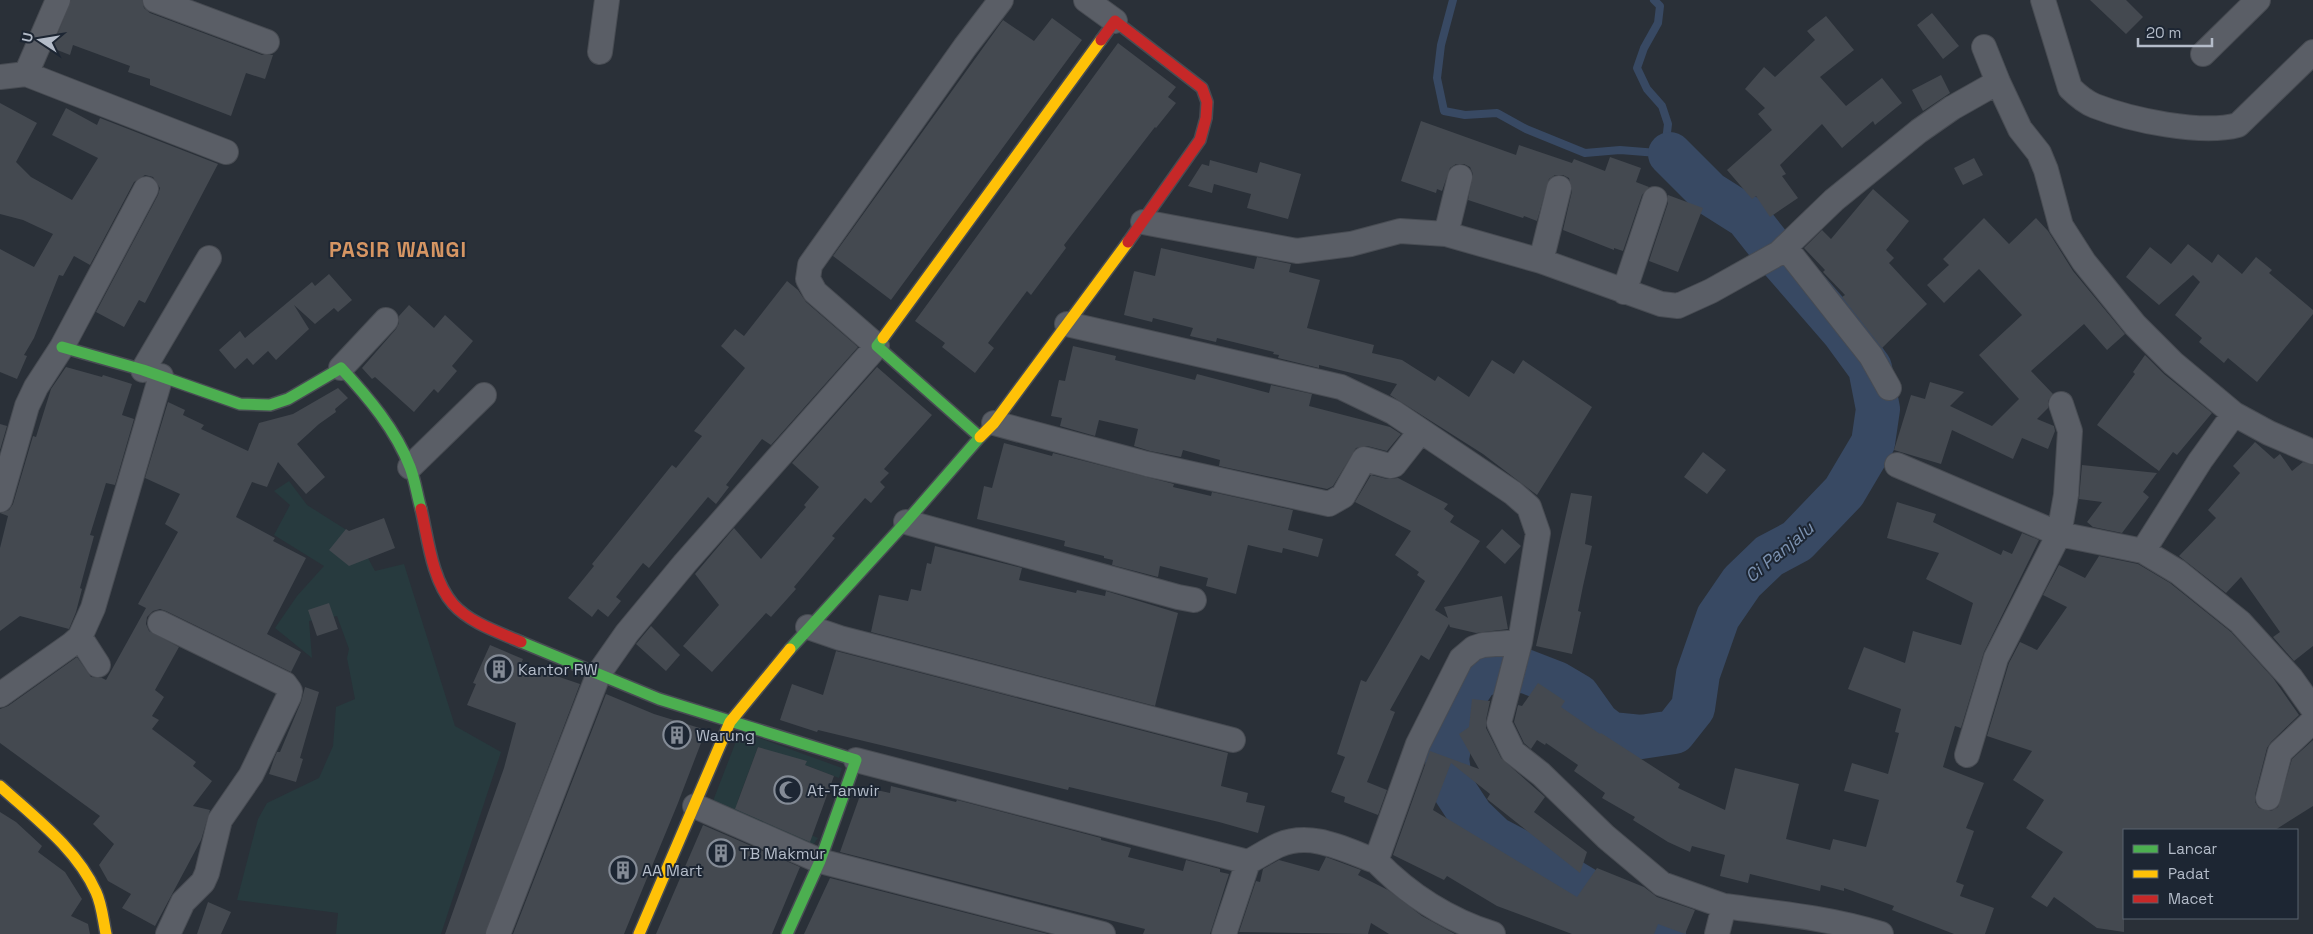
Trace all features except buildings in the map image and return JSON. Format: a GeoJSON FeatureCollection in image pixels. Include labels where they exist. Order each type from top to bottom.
{"type":"FeatureCollection","features":[{"type":"Feature","properties":{"kind":"street"},"geometry":{"type":"LineString","coordinates":[[26,74],[58,0]]}},
{"type":"Feature","properties":{"kind":"street"},"geometry":{"type":"LineString","coordinates":[[155,0],[190,6],[267,42]]}},
{"type":"Feature","properties":{"kind":"street"},"geometry":{"type":"LineString","coordinates":[[600,52],[607,0]]}},
{"type":"Feature","properties":{"kind":"street"},"geometry":{"type":"LineString","coordinates":[[1001,0],[964,48],[810,264],[808,279],[814,292],[877,346],[987,430],[1329,504],[1343,496],[1364,459],[1390,466],[1394,465],[1420,432]]}},
{"type":"Feature","properties":{"kind":"street"},"geometry":{"type":"LineString","coordinates":[[639,934],[730,722],[808,627],[906,522],[987,430],[1143,222],[1200,140],[1206,118],[1207,102],[1202,88],[1086,0]]}},
{"type":"Feature","properties":{"kind":"street"},"geometry":{"type":"LineString","coordinates":[[2043,0],[2070,88],[2081,99],[2094,106],[2141,120],[2202,128],[2222,129],[2238,125],[2313,52]]}},
{"type":"Feature","properties":{"kind":"street"},"geometry":{"type":"LineString","coordinates":[[2203,54],[2258,0]]}},
{"type":"Feature","properties":{"kind":"street"},"geometry":{"type":"LineString","coordinates":[[498,934],[599,673],[627,633],[685,563],[877,346],[1115,21]]}},
{"type":"Feature","properties":{"kind":"street"},"geometry":{"type":"LineString","coordinates":[[1984,47],[2020,129],[2039,153],[2046,170],[2061,226],[2084,262],[2135,325],[2173,363],[2234,414],[2269,433],[2313,452]]}},
{"type":"Feature","properties":{"kind":"street"},"geometry":{"type":"LineString","coordinates":[[0,77],[26,74],[226,152]]}},
{"type":"Feature","properties":{"kind":"street"},"geometry":{"type":"LineString","coordinates":[[1143,222],[1297,251],[1351,244],[1400,231],[1446,234],[1541,261],[1660,304],[1678,306],[1751,269],[1782,250],[1834,200],[1891,156],[1919,131],[1952,108],[1998,82]]}},
{"type":"Feature","properties":{"kind":"street"},"geometry":{"type":"LineString","coordinates":[[1446,234],[1460,177]]}},
{"type":"Feature","properties":{"kind":"street"},"geometry":{"type":"LineString","coordinates":[[0,500],[27,406],[36,387],[62,347],[146,188]]}},
{"type":"Feature","properties":{"kind":"street"},"geometry":{"type":"LineString","coordinates":[[1541,261],[1559,188]]}},
{"type":"Feature","properties":{"kind":"street"},"geometry":{"type":"LineString","coordinates":[[1624,292],[1655,199]]}},
{"type":"Feature","properties":{"kind":"street"},"geometry":{"type":"LineString","coordinates":[[1782,250],[1871,356],[1889,388]]}},
{"type":"Feature","properties":{"kind":"street"},"geometry":{"type":"LineString","coordinates":[[0,695],[80,637],[93,608],[152,373],[209,258]]}},
{"type":"Feature","properties":{"kind":"street"},"geometry":{"type":"LineString","coordinates":[[62,347],[152,373],[240,404],[270,405],[288,399],[341,368],[386,320]]}},
{"type":"Feature","properties":{"kind":"street"},"geometry":{"type":"LineString","coordinates":[[1067,324],[1341,387],[1393,412],[1513,493],[1528,507],[1538,533],[1519,645],[1499,724],[1513,752],[1541,774],[1606,837],[1662,884],[1724,906],[1804,917],[1861,928],[1881,934]]}},
{"type":"Feature","properties":{"kind":"street"},"geometry":{"type":"LineString","coordinates":[[341,368],[364,393],[390,429],[410,467],[438,578],[452,604],[475,621],[659,699],[730,722],[856,760],[1248,862],[1280,845],[1298,840],[1321,841],[1376,861],[1425,901],[1464,925],[1493,934]]}},
{"type":"Feature","properties":{"kind":"street"},"geometry":{"type":"LineString","coordinates":[[410,467],[484,395]]}},
{"type":"Feature","properties":{"kind":"street"},"geometry":{"type":"LineString","coordinates":[[1967,755],[1996,658],[2059,534],[2066,495],[2070,430],[2061,404]]}},
{"type":"Feature","properties":{"kind":"street"},"geometry":{"type":"LineString","coordinates":[[2142,551],[2200,461],[2234,414]]}},
{"type":"Feature","properties":{"kind":"street"},"geometry":{"type":"LineString","coordinates":[[1897,465],[2059,534],[2142,551],[2178,572],[2240,622],[2291,678],[2313,709]]}},
{"type":"Feature","properties":{"kind":"street"},"geometry":{"type":"LineString","coordinates":[[906,522],[1194,600]]}},
{"type":"Feature","properties":{"kind":"street"},"geometry":{"type":"LineString","coordinates":[[160,623],[285,684],[290,691],[251,775],[220,820],[203,882],[184,902],[168,934]]}},
{"type":"Feature","properties":{"kind":"street"},"geometry":{"type":"LineString","coordinates":[[808,627],[840,638],[1233,740]]}},
{"type":"Feature","properties":{"kind":"street"},"geometry":{"type":"LineString","coordinates":[[80,637],[98,665]]}},
{"type":"Feature","properties":{"kind":"street"},"geometry":{"type":"LineString","coordinates":[[1376,861],[1418,744],[1461,660],[1474,648],[1483,645],[1519,645]]}},
{"type":"Feature","properties":{"kind":"street"},"geometry":{"type":"LineString","coordinates":[[2268,798],[2280,752],[2313,721]]}},
{"type":"Feature","properties":{"kind":"street"},"geometry":{"type":"LineString","coordinates":[[787,934],[820,861],[856,760]]}},
{"type":"Feature","properties":{"kind":"street"},"geometry":{"type":"LineString","coordinates":[[0,786],[71,855],[96,893],[106,934]]}},
{"type":"Feature","properties":{"kind":"street"},"geometry":{"type":"LineString","coordinates":[[695,806],[820,861],[1103,934]]}},
{"type":"Feature","properties":{"kind":"street"},"geometry":{"type":"LineString","coordinates":[[1224,934],[1248,862]]}},
{"type":"Feature","properties":{"kind":"street"},"geometry":{"type":"LineString","coordinates":[[1717,934],[1724,906]]}},
{"type":"Feature","properties":{"kind":"green space"},"geometry":{"type":"Polygon","coordinates":[[[289,481],[307,505],[356,536],[375,571],[404,564],[455,726],[501,752],[441,934],[336,934],[338,913],[237,900],[258,819],[267,803],[319,778],[333,746],[336,707],[355,699],[347,658],[349,649],[337,616],[309,621],[312,658],[275,628],[297,596],[324,566],[274,535],[290,505],[274,491],[289,481]]]}},
{"type":"Feature","properties":{"kind":"green space"},"geometry":{"type":"Polygon","coordinates":[[[740,731],[842,768],[839,778],[758,747],[737,803],[818,838],[813,845],[713,801],[740,731]]]}},
{"type":"Feature","properties":{"kind":"waterway"},"geometry":{"type":"LineString","coordinates":[[1453,0],[1441,45],[1437,78],[1444,111],[1465,115],[1497,113],[1526,129],[1585,153],[1620,150],[1670,154],[1666,141],[1668,124],[1662,106],[1647,89],[1637,68],[1644,48],[1658,23],[1660,6],[1654,0]]}},
{"type":"Feature","properties":{"kind":"waterway","name":"Ci Panjalu"},"geometry":{"type":"LineString","coordinates":[[1664,934],[1648,927],[1536,860],[1494,838],[1472,817],[1451,785],[1447,759],[1453,725],[1464,697],[1478,676],[1492,672],[1525,671],[1556,683],[1578,696],[1598,724],[1611,734],[1641,737],[1674,732],[1693,708],[1698,674],[1718,617],[1742,582],[1769,556],[1797,541],[1844,492],[1873,443],[1878,409],[1870,368],[1843,331],[1777,255],[1747,217],[1709,193],[1670,154]]}},
{"type":"Feature","properties":{"kind":"traffic: fast"},"geometry":{"type":"LineString","coordinates":[[790,649],[906,522],[980,437],[877,346],[883,338]]}},
{"type":"Feature","properties":{"kind":"traffic: fast"},"geometry":{"type":"LineString","coordinates":[[62,347],[143,370],[240,404],[270,405],[288,399],[341,368],[371,402],[397,440],[412,472],[421,509]]}},
{"type":"Feature","properties":{"kind":"traffic: fast"},"geometry":{"type":"LineString","coordinates":[[521,642],[659,699],[856,760],[820,861],[787,934]]}},
{"type":"Feature","properties":{"kind":"traffic: slow"},"geometry":{"type":"LineString","coordinates":[[883,338],[1101,40]]}},
{"type":"Feature","properties":{"kind":"traffic: slow"},"geometry":{"type":"LineString","coordinates":[[980,437],[994,423],[1128,242]]}},
{"type":"Feature","properties":{"kind":"traffic: slow"},"geometry":{"type":"LineString","coordinates":[[639,934],[730,722],[790,649]]}},
{"type":"Feature","properties":{"kind":"traffic: slow"},"geometry":{"type":"LineString","coordinates":[[0,786],[54,835],[78,862],[88,876],[98,897],[106,934]]}},
{"type":"Feature","properties":{"kind":"traffic: jam"},"geometry":{"type":"LineString","coordinates":[[1101,40],[1115,21],[1202,88],[1207,102],[1206,118],[1200,140],[1128,242]]}},
{"type":"Feature","properties":{"kind":"traffic: jam"},"geometry":{"type":"LineString","coordinates":[[421,509],[435,571],[453,604],[476,622],[521,642]]}},
{"type":"Feature","properties":{"kind":"place","name":"Kantor RW"},"geometry":{"type":"Point","coordinates":[499,669]}},
{"type":"Feature","properties":{"kind":"place","name":"Warung"},"geometry":{"type":"Point","coordinates":[677,735]}},
{"type":"Feature","properties":{"kind":"place","name":"At-Tanwir"},"geometry":{"type":"Point","coordinates":[788,790]}},
{"type":"Feature","properties":{"kind":"place","name":"TB Makmur"},"geometry":{"type":"Point","coordinates":[721,853]}},
{"type":"Feature","properties":{"kind":"place","name":"AA Mart"},"geometry":{"type":"Point","coordinates":[623,870]}},
{"type":"Feature","properties":{"kind":"district","name":"PASIR WANGI"},"geometry":{"type":"Point","coordinates":[398,249]}}]}
